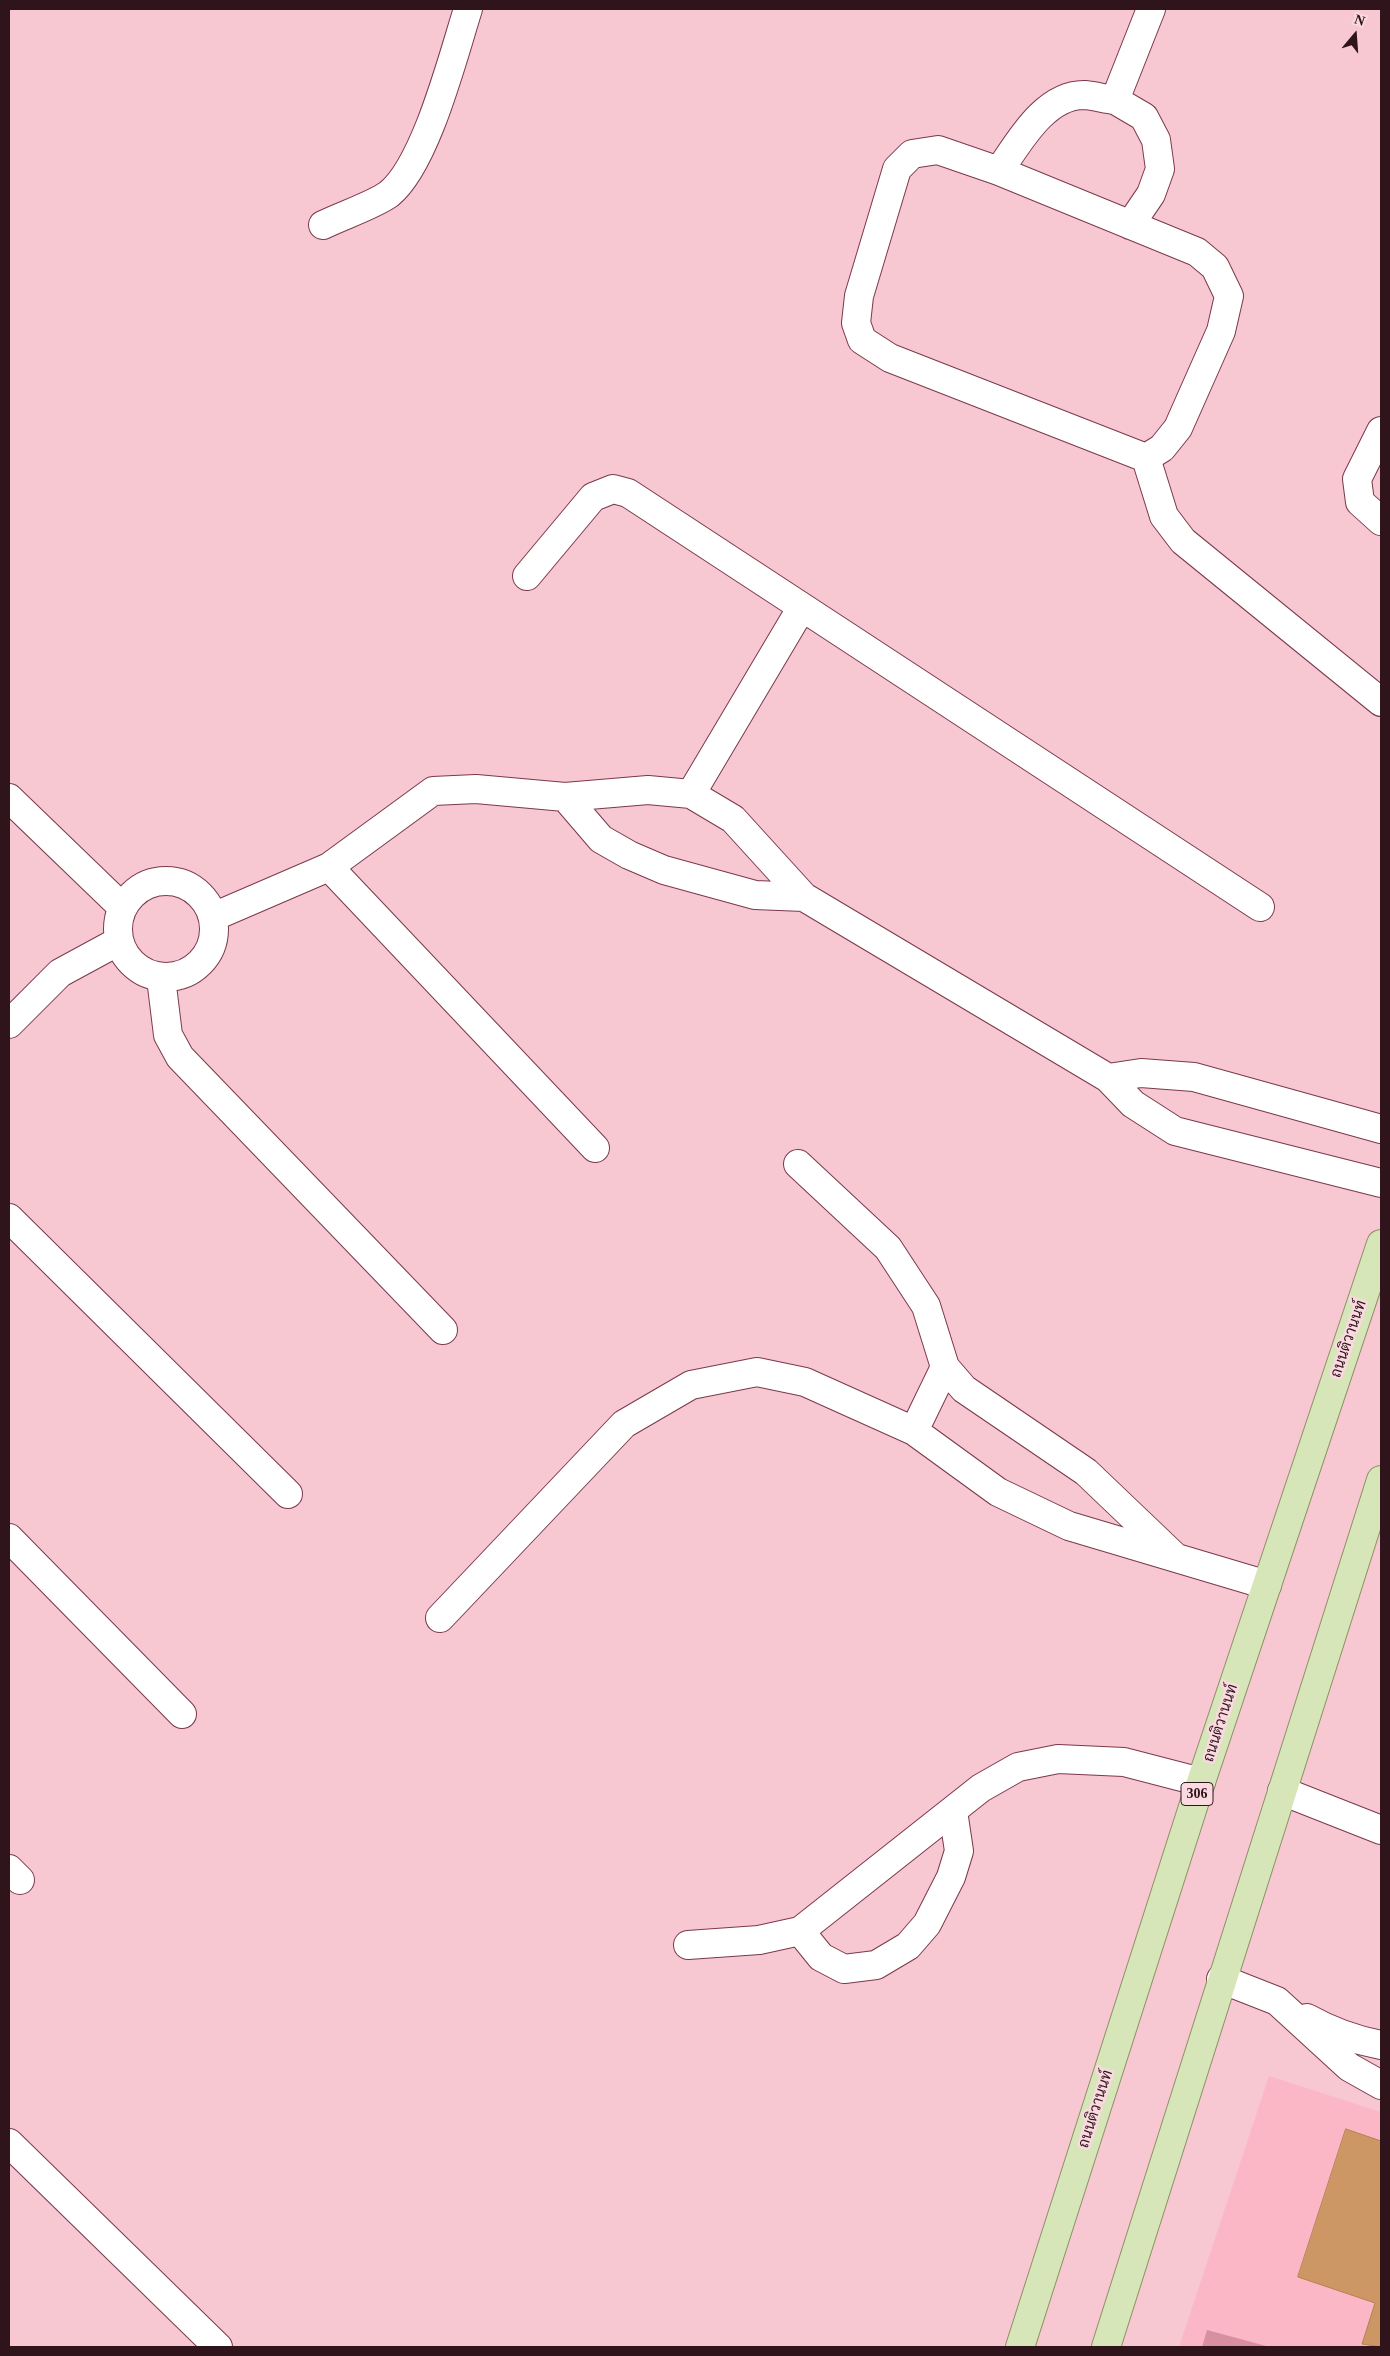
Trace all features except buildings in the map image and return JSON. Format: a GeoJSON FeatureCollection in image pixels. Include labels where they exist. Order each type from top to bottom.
{"type":"FeatureCollection","features":[{"type":"Feature","properties":{"kind":"main road","name":"ถนนติวานนท์"},"geometry":{"type":"LineString","coordinates":[[1020,2347],[1201,1782],[1381,1244]]}},
{"type":"Feature","properties":{"kind":"main road"},"geometry":{"type":"LineString","coordinates":[[1106,2347],[1221,1979],[1381,1480]]}},
{"type":"Feature","properties":{"kind":"street"},"geometry":{"type":"LineString","coordinates":[[323,225],[388,194],[405,178],[425,138],[468,9]]}},
{"type":"Feature","properties":{"kind":"street"},"geometry":{"type":"LineString","coordinates":[[1115,100],[1151,9]]}},
{"type":"Feature","properties":{"kind":"street"},"geometry":{"type":"LineString","coordinates":[[999,171],[1035,120],[1056,103],[1084,95],[1115,100],[1144,117],[1156,140],[1160,169],[1151,194],[1130,225]]}},
{"type":"Feature","properties":{"kind":"street"},"geometry":{"type":"LineString","coordinates":[[938,150],[999,171],[1197,252],[1216,267],[1229,296],[1222,332],[1178,428],[1162,448],[1146,458],[890,358],[862,340],[856,323],[859,296],[897,168],[912,154],[938,150]]}},
{"type":"Feature","properties":{"kind":"street"},"geometry":{"type":"LineString","coordinates":[[1381,431],[1357,480],[1360,502],[1381,521]]}},
{"type":"Feature","properties":{"kind":"street"},"geometry":{"type":"LineString","coordinates":[[1146,458],[1164,516],[1184,541],[1381,702]]}},
{"type":"Feature","properties":{"kind":"street"},"geometry":{"type":"LineString","coordinates":[[527,576],[593,497],[613,489],[628,492],[1260,907]]}},
{"type":"Feature","properties":{"kind":"street"},"geometry":{"type":"LineString","coordinates":[[691,794],[802,607]]}},
{"type":"Feature","properties":{"kind":"street"},"geometry":{"type":"LineString","coordinates":[[214,917],[329,867],[433,791],[476,789],[565,797],[648,790],[691,794],[733,819],[804,897],[1108,1078],[1133,1104],[1175,1131],[1381,1183]]}},
{"type":"Feature","properties":{"kind":"street"},"geometry":{"type":"LineString","coordinates":[[565,797],[601,839],[629,855],[664,870],[755,895],[804,897]]}},
{"type":"Feature","properties":{"kind":"street"},"geometry":{"type":"LineString","coordinates":[[9,798],[122,907]]}},
{"type":"Feature","properties":{"kind":"street"},"geometry":{"type":"LineString","coordinates":[[329,867],[595,1148]]}},
{"type":"Feature","properties":{"kind":"street"},"geometry":{"type":"LineString","coordinates":[[160,881],[183,883],[202,896],[214,917],[214,940],[203,961],[184,975],[161,978],[139,969],[123,952],[117,930],[122,907],[138,889],[145,886],[160,881]]}},
{"type":"Feature","properties":{"kind":"street"},"geometry":{"type":"LineString","coordinates":[[9,1024],[60,973],[119,941]]}},
{"type":"Feature","properties":{"kind":"street"},"geometry":{"type":"LineString","coordinates":[[161,978],[168,1035],[180,1057],[443,1330]]}},
{"type":"Feature","properties":{"kind":"street"},"geometry":{"type":"LineString","coordinates":[[1108,1078],[1142,1073],[1194,1077],[1381,1129]]}},
{"type":"Feature","properties":{"kind":"street"},"geometry":{"type":"LineString","coordinates":[[798,1164],[888,1248],[926,1306],[945,1367],[964,1389],[1086,1472],[1176,1558]]}},
{"type":"Feature","properties":{"kind":"street"},"geometry":{"type":"LineString","coordinates":[[9,1218],[288,1494]]}},
{"type":"Feature","properties":{"kind":"street"},"geometry":{"type":"LineString","coordinates":[[914,1430],[945,1367]]}},
{"type":"Feature","properties":{"kind":"street"},"geometry":{"type":"LineString","coordinates":[[440,1618],[624,1424],[691,1385],[757,1372],[805,1382],[914,1430],[998,1492],[1069,1526],[1267,1585]]}},
{"type":"Feature","properties":{"kind":"street"},"geometry":{"type":"LineString","coordinates":[[9,1538],[182,1714]]}},
{"type":"Feature","properties":{"kind":"street"},"geometry":{"type":"LineString","coordinates":[[688,1945],[759,1940],[800,1931],[982,1788],[1018,1767],[1058,1759],[1124,1762],[1201,1782]]}},
{"type":"Feature","properties":{"kind":"street"},"geometry":{"type":"LineString","coordinates":[[1282,1791],[1381,1830]]}},
{"type":"Feature","properties":{"kind":"street"},"geometry":{"type":"LineString","coordinates":[[800,1931],[821,1957],[844,1969],[876,1965],[908,1946],[927,1924],[951,1877],[959,1851],[953,1811]]}},
{"type":"Feature","properties":{"kind":"street"},"geometry":{"type":"LineString","coordinates":[[1221,1979],[1278,2001],[1322,2026],[1360,2041],[1381,2045]]}},
{"type":"Feature","properties":{"kind":"street"},"geometry":{"type":"LineString","coordinates":[[1278,2001],[1349,2067],[1381,2085]]}},
{"type":"Feature","properties":{"kind":"street"},"geometry":{"type":"LineString","coordinates":[[9,2143],[218,2347]]}},
{"type":"Feature","properties":{"kind":"shaded area"},"geometry":{"type":"Polygon","coordinates":[[[1269,2076],[1381,2112],[1381,2347],[1179,2347],[1269,2076]]]}},
{"type":"Feature","properties":{"kind":"shaded area"},"geometry":{"type":"Polygon","coordinates":[[[1207,2330],[1270,2347],[1202,2347],[1207,2330]]]}}]}
